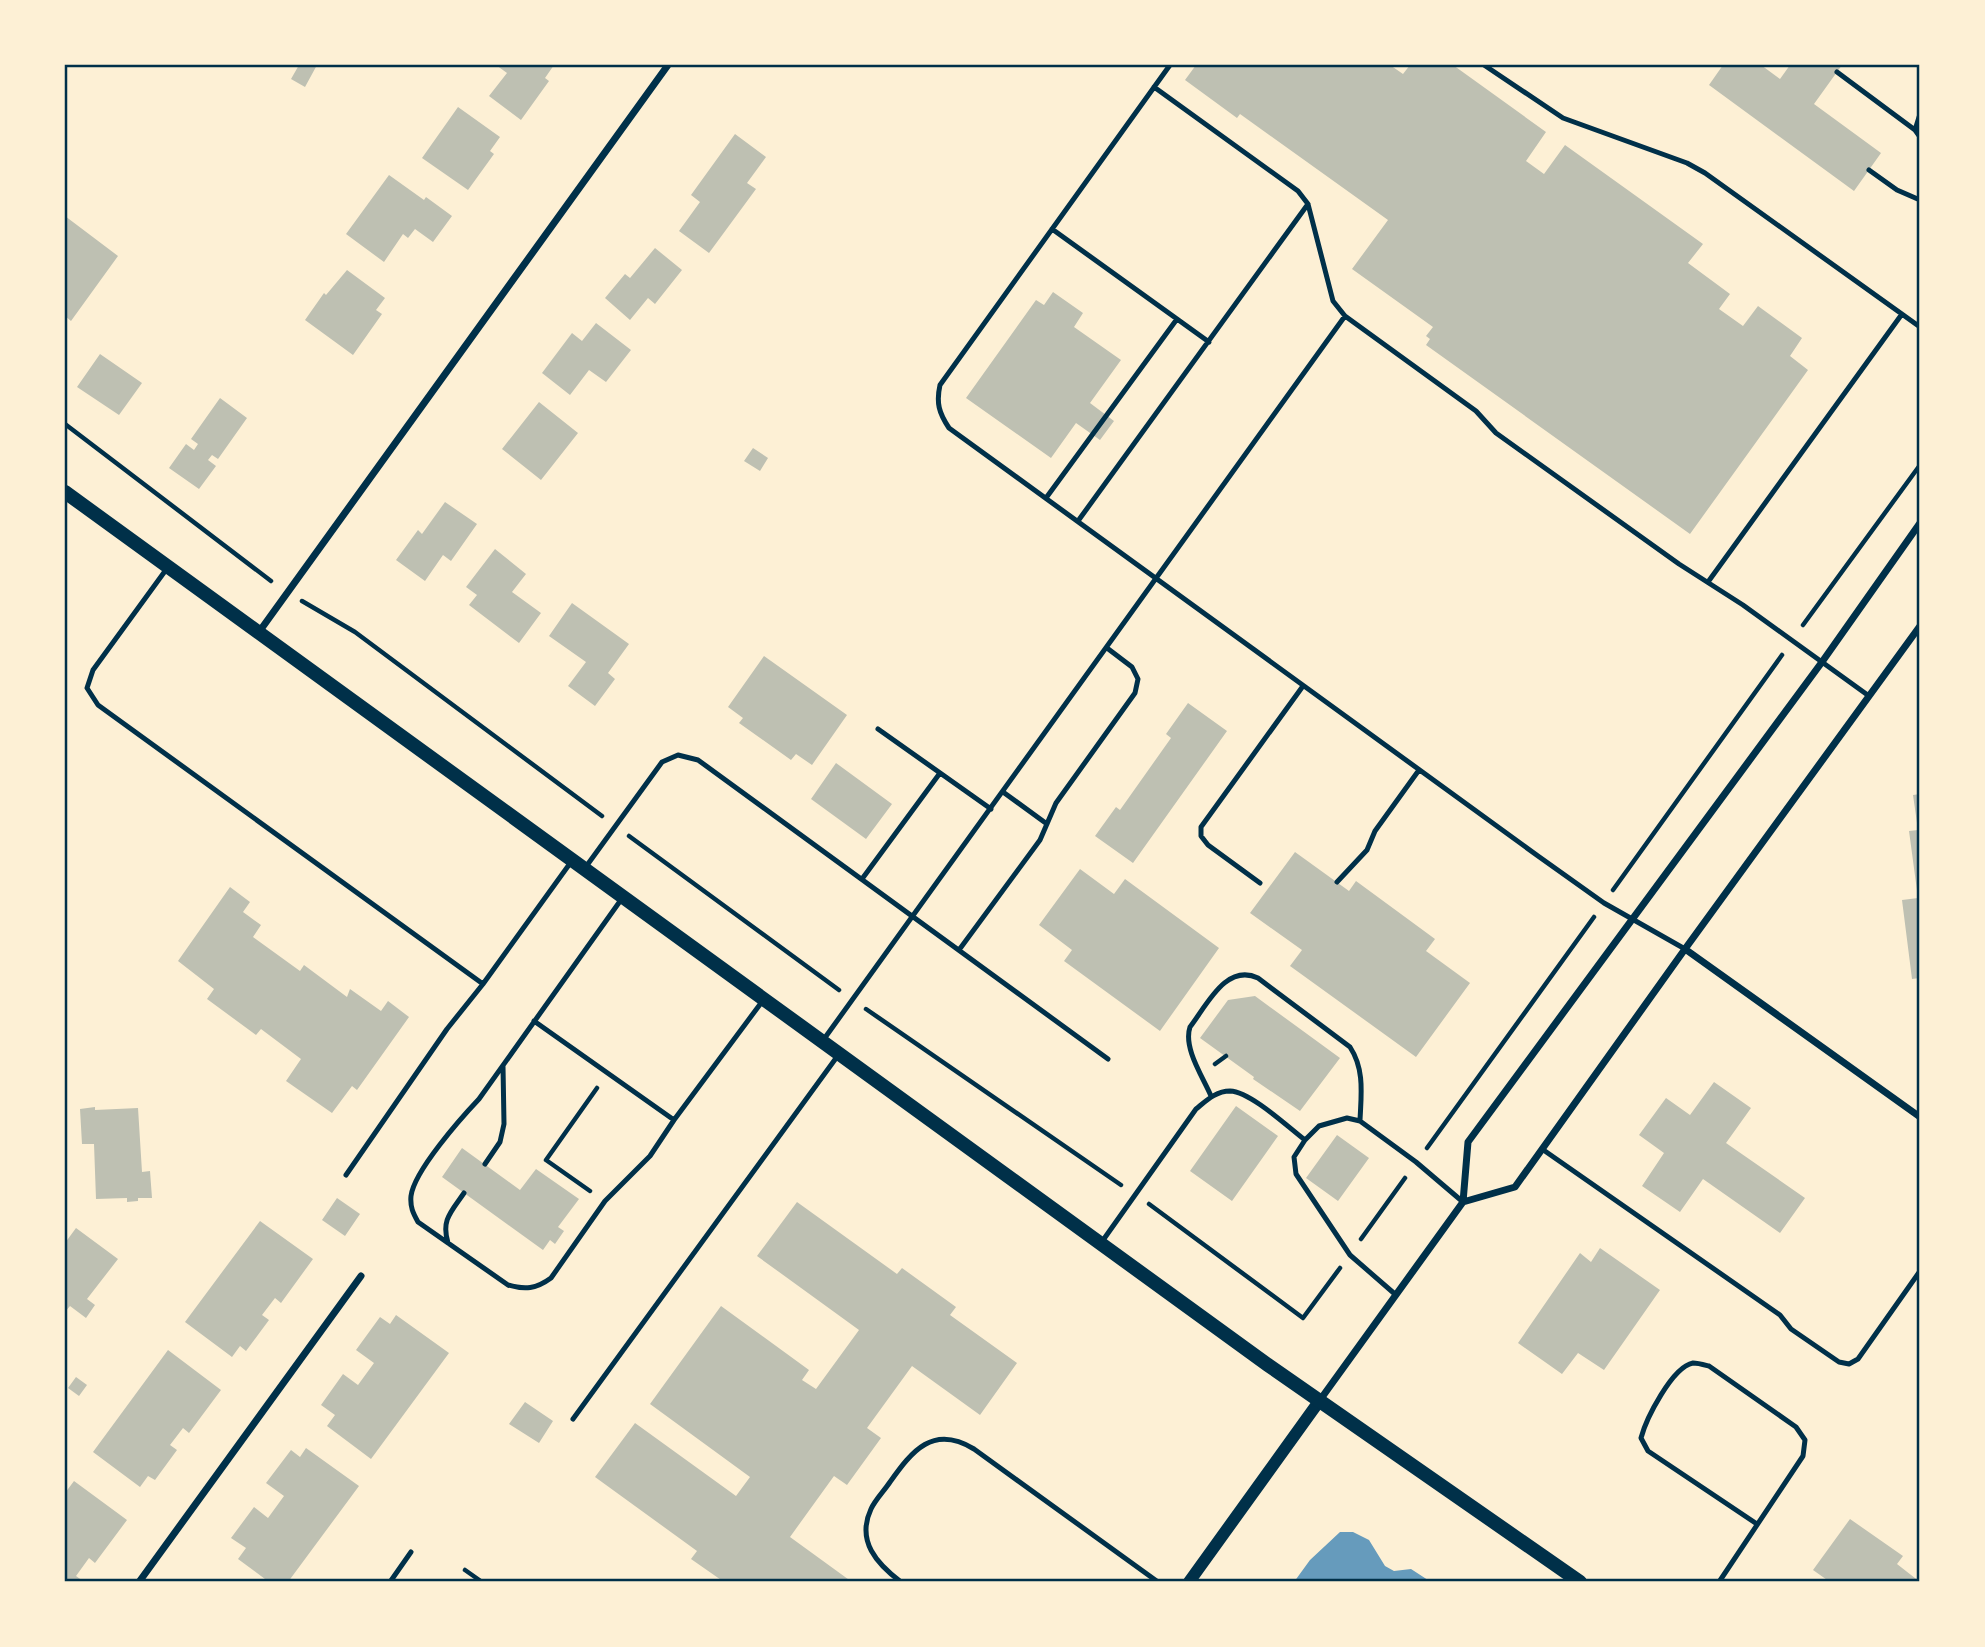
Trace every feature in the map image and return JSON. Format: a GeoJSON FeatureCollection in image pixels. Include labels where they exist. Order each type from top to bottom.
{"type":"FeatureCollection","features":[{"type":"Feature","properties":{"kind":"main road"},"geometry":{"type":"LineString","coordinates":[[65,492],[1268,1365],[1580,1582]]}},
{"type":"Feature","properties":{"kind":"street"},"geometry":{"type":"LineString","coordinates":[[258,633],[668,65]]}},
{"type":"Feature","properties":{"kind":"street"},"geometry":{"type":"LineString","coordinates":[[1189,1582],[1463,1202],[1468,1142],[1822,662],[1920,523]]}},
{"type":"Feature","properties":{"kind":"street"},"geometry":{"type":"LineString","coordinates":[[1463,1202],[1515,1187],[1685,948],[1919,630]]}},
{"type":"Feature","properties":{"kind":"street"},"geometry":{"type":"LineString","coordinates":[[1685,948],[1920,1116]]}},
{"type":"Feature","properties":{"kind":"street"},"geometry":{"type":"LineString","coordinates":[[139,1582],[360,1276]]}},
{"type":"Feature","properties":{"kind":"lane"},"geometry":{"type":"LineString","coordinates":[[1170,65],[940,384],[937,398],[939,413],[949,428],[1593,895],[1685,948]]}},
{"type":"Feature","properties":{"kind":"lane"},"geometry":{"type":"LineString","coordinates":[[1484,65],[1563,118],[1687,163],[1705,173],[1920,327]]}},
{"type":"Feature","properties":{"kind":"lane"},"geometry":{"type":"LineString","coordinates":[[1837,72],[1915,130],[1920,137]]}},
{"type":"Feature","properties":{"kind":"lane"},"geometry":{"type":"LineString","coordinates":[[1154,87],[1298,191],[1308,204],[1334,301],[1345,316],[1476,411],[1496,433],[1869,696]]}},
{"type":"Feature","properties":{"kind":"lane"},"geometry":{"type":"LineString","coordinates":[[1915,130],[1920,114]]}},
{"type":"Feature","properties":{"kind":"lane"},"geometry":{"type":"LineString","coordinates":[[1869,170],[1897,190],[1920,200]]}},
{"type":"Feature","properties":{"kind":"lane"},"geometry":{"type":"LineString","coordinates":[[1078,521],[1308,204]]}},
{"type":"Feature","properties":{"kind":"lane"},"geometry":{"type":"LineString","coordinates":[[1052,229],[1209,342]]}},
{"type":"Feature","properties":{"kind":"lane"},"geometry":{"type":"LineString","coordinates":[[1708,582],[1902,314]]}},
{"type":"Feature","properties":{"kind":"lane"},"geometry":{"type":"LineString","coordinates":[[822,1042],[1345,316]]}},
{"type":"Feature","properties":{"kind":"lane"},"geometry":{"type":"LineString","coordinates":[[1046,498],[1177,319]]}},
{"type":"Feature","properties":{"kind":"lane"},"geometry":{"type":"LineString","coordinates":[[168,567],[93,670],[87,688],[98,705],[483,984]]}},
{"type":"Feature","properties":{"kind":"lane"},"geometry":{"type":"LineString","coordinates":[[959,950],[1040,840],[1056,803],[1135,693],[1138,679],[1132,667],[1107,648]]}},
{"type":"Feature","properties":{"kind":"lane"},"geometry":{"type":"LineString","coordinates":[[1260,883],[1208,845],[1201,836],[1201,827],[1303,686]]}},
{"type":"Feature","properties":{"kind":"lane"},"geometry":{"type":"LineString","coordinates":[[878,729],[991,809]]}},
{"type":"Feature","properties":{"kind":"lane"},"geometry":{"type":"LineString","coordinates":[[345,1175],[447,1029],[578,864],[615,825],[662,762],[678,755],[698,760],[1108,1059]]}},
{"type":"Feature","properties":{"kind":"lane"},"geometry":{"type":"LineString","coordinates":[[1337,882],[1367,850],[1375,831],[1419,770]]}},
{"type":"Feature","properties":{"kind":"lane"},"geometry":{"type":"LineString","coordinates":[[862,879],[940,773]]}},
{"type":"Feature","properties":{"kind":"lane"},"geometry":{"type":"LineString","coordinates":[[1003,793],[1047,824]]}},
{"type":"Feature","properties":{"kind":"lane"},"geometry":{"type":"LineString","coordinates":[[623,897],[503,1066],[479,1099],[457,1122],[415,1183],[411,1209],[418,1222],[508,1285],[521,1288],[539,1287],[551,1278],[605,1201],[650,1156],[764,999]]}},
{"type":"Feature","properties":{"kind":"lane"},"geometry":{"type":"LineString","coordinates":[[1211,1096],[1189,1044],[1190,1027],[1224,982],[1237,975],[1249,974],[1350,1047],[1358,1060],[1362,1075],[1360,1121]]}},
{"type":"Feature","properties":{"kind":"lane"},"geometry":{"type":"LineString","coordinates":[[534,1021],[674,1120]]}},
{"type":"Feature","properties":{"kind":"lane"},"geometry":{"type":"LineString","coordinates":[[573,1419],[839,1054]]}},
{"type":"Feature","properties":{"kind":"lane"},"geometry":{"type":"LineString","coordinates":[[485,1164],[500,1142],[504,1124],[503,1066]]}},
{"type":"Feature","properties":{"kind":"lane"},"geometry":{"type":"LineString","coordinates":[[1101,1243],[1196,1109],[1211,1096],[1229,1091],[1244,1094],[1305,1140]]}},
{"type":"Feature","properties":{"kind":"lane"},"geometry":{"type":"LineString","coordinates":[[1395,1294],[1350,1255],[1296,1174],[1294,1157],[1305,1140],[1319,1126],[1347,1118],[1360,1121],[1416,1162],[1463,1202]]}},
{"type":"Feature","properties":{"kind":"lane"},"geometry":{"type":"LineString","coordinates":[[1542,1149],[1780,1315],[1791,1329],[1839,1362],[1849,1364],[1858,1359],[1920,1272]]}},
{"type":"Feature","properties":{"kind":"lane"},"geometry":{"type":"LineString","coordinates":[[448,1243],[444,1229],[447,1218],[464,1193]]}},
{"type":"Feature","properties":{"kind":"lane"},"geometry":{"type":"LineString","coordinates":[[1718,1582],[1803,1456],[1805,1440],[1796,1427],[1709,1366],[1693,1363],[1679,1370],[1646,1420],[1641,1438],[1648,1451],[1757,1524]]}},
{"type":"Feature","properties":{"kind":"lane"},"geometry":{"type":"LineString","coordinates":[[901,1582],[876,1561],[870,1550],[866,1535],[871,1508],[909,1455],[933,1441],[949,1439],[974,1449],[1158,1582]]}},
{"type":"Feature","properties":{"kind":"lane"},"geometry":{"type":"LineString","coordinates":[[390,1582],[411,1552]]}},
{"type":"Feature","properties":{"kind":"path"},"geometry":{"type":"LineString","coordinates":[[65,424],[286,592],[355,632],[852,1000],[1171,1219],[1303,1318]]}},
{"type":"Feature","properties":{"kind":"path"},"geometry":{"type":"LineString","coordinates":[[605,1201],[546,1160],[607,1073]]}},
{"type":"Feature","properties":{"kind":"path"},"geometry":{"type":"LineString","coordinates":[[465,1570],[482,1582]]}},
{"type":"Feature","properties":{"kind":"water"},"geometry":{"type":"Polygon","coordinates":[[[1340,1532],[1353,1532],[1369,1540],[1385,1566],[1394,1571],[1411,1569],[1431,1582],[1294,1582],[1310,1560],[1340,1532]]]}},
{"type":"Feature","properties":{"kind":"building"},"geometry":{"type":"Polygon","coordinates":[[[299,65],[317,65],[305,87],[291,79],[299,65]]]}},
{"type":"Feature","properties":{"kind":"building"},"geometry":{"type":"Polygon","coordinates":[[[496,65],[554,65],[545,78],[549,81],[521,120],[489,96],[507,73],[496,65]]]}},
{"type":"Feature","properties":{"kind":"building"},"geometry":{"type":"Polygon","coordinates":[[[1196,65],[1390,65],[1403,74],[1410,65],[1453,65],[1546,132],[1526,161],[1544,174],[1565,145],[1703,244],[1688,263],[1730,294],[1719,309],[1743,326],[1758,306],[1802,338],[1790,356],[1808,370],[1690,534],[1426,345],[1430,339],[1426,336],[1433,327],[1352,269],[1388,220],[1240,114],[1237,118],[1185,80],[1196,65]]]}},
{"type":"Feature","properties":{"kind":"building"},"geometry":{"type":"Polygon","coordinates":[[[1723,65],[1761,65],[1780,79],[1790,65],[1842,65],[1814,104],[1881,153],[1854,191],[1709,85],[1723,65]]]}},
{"type":"Feature","properties":{"kind":"building"},"geometry":{"type":"Polygon","coordinates":[[[458,107],[500,137],[490,151],[494,154],[468,190],[422,158],[458,107]]]}},
{"type":"Feature","properties":{"kind":"building"},"geometry":{"type":"Polygon","coordinates":[[[735,134],[766,157],[747,183],[756,189],[709,253],[679,231],[700,202],[691,195],[735,134]]]}},
{"type":"Feature","properties":{"kind":"building"},"geometry":{"type":"Polygon","coordinates":[[[389,175],[452,216],[433,242],[415,229],[408,238],[403,234],[384,262],[346,234],[389,175]]]}},
{"type":"Feature","properties":{"kind":"building"},"geometry":{"type":"Polygon","coordinates":[[[65,216],[118,256],[71,321],[65,316],[65,216]]]}},
{"type":"Feature","properties":{"kind":"building"},"geometry":{"type":"Polygon","coordinates":[[[655,248],[682,270],[655,304],[648,298],[630,320],[605,298],[625,274],[630,278],[655,248]]]}},
{"type":"Feature","properties":{"kind":"building"},"geometry":{"type":"Polygon","coordinates":[[[347,270],[385,298],[376,310],[382,314],[353,355],[305,320],[324,293],[326,295],[347,270]]]}},
{"type":"Feature","properties":{"kind":"building"},"geometry":{"type":"Polygon","coordinates":[[[1053,292],[1083,313],[1074,327],[1121,360],[1090,403],[1114,421],[1100,440],[1076,423],[1051,458],[966,398],[1036,300],[1044,305],[1053,292]]]}},
{"type":"Feature","properties":{"kind":"building"},"geometry":{"type":"Polygon","coordinates":[[[596,323],[631,350],[606,382],[589,370],[570,395],[542,373],[572,333],[582,341],[596,323]]]}},
{"type":"Feature","properties":{"kind":"building"},"geometry":{"type":"Polygon","coordinates":[[[100,354],[142,383],[119,415],[77,387],[100,354]]]}},
{"type":"Feature","properties":{"kind":"building"},"geometry":{"type":"Polygon","coordinates":[[[220,398],[247,418],[218,459],[212,455],[208,460],[216,466],[199,489],[169,468],[186,444],[194,450],[198,444],[191,439],[220,398]]]}},
{"type":"Feature","properties":{"kind":"building"},"geometry":{"type":"Polygon","coordinates":[[[539,402],[578,433],[541,480],[502,449],[539,402]]]}},
{"type":"Feature","properties":{"kind":"building"},"geometry":{"type":"Polygon","coordinates":[[[753,448],[768,458],[760,471],[744,461],[753,448]]]}},
{"type":"Feature","properties":{"kind":"building"},"geometry":{"type":"Polygon","coordinates":[[[445,502],[477,524],[451,561],[443,555],[425,581],[396,560],[418,530],[422,534],[445,502]]]}},
{"type":"Feature","properties":{"kind":"building"},"geometry":{"type":"Polygon","coordinates":[[[495,549],[526,574],[512,592],[541,613],[519,643],[469,605],[477,595],[466,587],[495,549]]]}},
{"type":"Feature","properties":{"kind":"building"},"geometry":{"type":"Polygon","coordinates":[[[572,603],[629,644],[608,673],[615,679],[595,706],[568,686],[586,662],[549,636],[572,603]]]}},
{"type":"Feature","properties":{"kind":"building"},"geometry":{"type":"Polygon","coordinates":[[[764,656],[847,715],[812,765],[796,754],[791,760],[739,723],[743,718],[728,707],[764,656]]]}},
{"type":"Feature","properties":{"kind":"building"},"geometry":{"type":"Polygon","coordinates":[[[1188,703],[1227,731],[1133,863],[1095,836],[1116,807],[1120,810],[1171,738],[1166,734],[1188,703]]]}},
{"type":"Feature","properties":{"kind":"building"},"geometry":{"type":"Polygon","coordinates":[[[836,763],[892,804],[866,839],[811,799],[836,763]]]}},
{"type":"Feature","properties":{"kind":"building"},"geometry":{"type":"Polygon","coordinates":[[[1920,794],[1920,978],[1912,979],[1902,900],[1918,898],[1909,831],[1918,830],[1913,795],[1920,794]]]}},
{"type":"Feature","properties":{"kind":"building"},"geometry":{"type":"Polygon","coordinates":[[[1295,852],[1349,891],[1356,881],[1435,939],[1426,951],[1470,983],[1416,1057],[1290,966],[1302,950],[1250,913],[1295,852]]]}},
{"type":"Feature","properties":{"kind":"building"},"geometry":{"type":"Polygon","coordinates":[[[1080,869],[1114,894],[1125,879],[1219,948],[1160,1031],[1064,961],[1072,950],[1039,925],[1080,869]]]}},
{"type":"Feature","properties":{"kind":"building"},"geometry":{"type":"Polygon","coordinates":[[[230,887],[250,902],[243,912],[261,925],[253,937],[300,971],[304,965],[347,997],[350,989],[381,1011],[388,1001],[409,1017],[357,1090],[352,1086],[332,1113],[286,1081],[301,1059],[261,1029],[256,1035],[207,999],[214,989],[178,961],[230,887]]]}},
{"type":"Feature","properties":{"kind":"building"},"geometry":{"type":"Polygon","coordinates":[[[1255,996],[1340,1058],[1300,1111],[1200,1038],[1228,1000],[1255,996]]]}},
{"type":"Feature","properties":{"kind":"building"},"geometry":{"type":"Polygon","coordinates":[[[1714,1082],[1751,1108],[1726,1143],[1805,1198],[1780,1233],[1703,1179],[1680,1212],[1642,1186],[1664,1153],[1639,1135],[1666,1098],[1690,1115],[1714,1082]]]}},
{"type":"Feature","properties":{"kind":"building"},"geometry":{"type":"Polygon","coordinates":[[[1236,1106],[1278,1136],[1232,1201],[1190,1171],[1236,1106]]]}},
{"type":"Feature","properties":{"kind":"building"},"geometry":{"type":"Polygon","coordinates":[[[95,1107],[95,1110],[138,1108],[142,1172],[150,1171],[152,1198],[138,1198],[138,1201],[127,1202],[127,1198],[96,1199],[94,1144],[82,1144],[80,1109],[95,1107]]]}},
{"type":"Feature","properties":{"kind":"building"},"geometry":{"type":"Polygon","coordinates":[[[1337,1135],[1369,1158],[1338,1201],[1306,1178],[1337,1135]]]}},
{"type":"Feature","properties":{"kind":"building"},"geometry":{"type":"Polygon","coordinates":[[[462,1148],[520,1190],[536,1169],[579,1199],[558,1227],[564,1231],[555,1244],[550,1240],[543,1250],[442,1177],[462,1148]]]}},
{"type":"Feature","properties":{"kind":"building"},"geometry":{"type":"Polygon","coordinates":[[[337,1198],[360,1214],[345,1236],[322,1220],[337,1198]]]}},
{"type":"Feature","properties":{"kind":"building"},"geometry":{"type":"Polygon","coordinates":[[[797,1202],[897,1274],[902,1268],[956,1307],[950,1315],[1017,1363],[980,1415],[912,1366],[867,1428],[881,1438],[847,1485],[834,1476],[790,1537],[852,1582],[724,1582],[691,1559],[697,1551],[595,1477],[635,1423],[736,1496],[750,1477],[650,1404],[721,1306],[809,1370],[802,1380],[816,1389],[859,1330],[757,1256],[797,1202]]]}},
{"type":"Feature","properties":{"kind":"building"},"geometry":{"type":"Polygon","coordinates":[[[260,1221],[313,1259],[281,1303],[275,1298],[262,1315],[269,1320],[246,1351],[240,1346],[232,1357],[185,1322],[260,1221]]]}},
{"type":"Feature","properties":{"kind":"building"},"geometry":{"type":"Polygon","coordinates":[[[76,1228],[118,1259],[87,1299],[95,1305],[86,1318],[70,1306],[65,1312],[65,1243],[76,1228]]]}},
{"type":"Feature","properties":{"kind":"building"},"geometry":{"type":"Polygon","coordinates":[[[1600,1248],[1660,1290],[1604,1370],[1578,1353],[1562,1374],[1518,1343],[1580,1253],[1591,1262],[1600,1248]]]}},
{"type":"Feature","properties":{"kind":"building"},"geometry":{"type":"Polygon","coordinates":[[[396,1315],[449,1353],[371,1459],[327,1426],[335,1415],[321,1405],[343,1374],[358,1385],[374,1363],[356,1350],[380,1317],[390,1324],[396,1315]]]}},
{"type":"Feature","properties":{"kind":"building"},"geometry":{"type":"Polygon","coordinates":[[[168,1350],[221,1390],[189,1433],[183,1428],[170,1445],[177,1450],[155,1480],[148,1476],[140,1487],[93,1452],[168,1350]]]}},
{"type":"Feature","properties":{"kind":"building"},"geometry":{"type":"Polygon","coordinates":[[[76,1377],[87,1385],[79,1396],[68,1388],[76,1377]]]}},
{"type":"Feature","properties":{"kind":"building"},"geometry":{"type":"Polygon","coordinates":[[[525,1402],[553,1421],[539,1443],[509,1424],[525,1402]]]}},
{"type":"Feature","properties":{"kind":"building"},"geometry":{"type":"Polygon","coordinates":[[[306,1448],[359,1486],[288,1582],[269,1582],[238,1559],[246,1548],[231,1538],[254,1507],[268,1518],[284,1496],[266,1483],[291,1450],[300,1457],[306,1448]]]}},
{"type":"Feature","properties":{"kind":"building"},"geometry":{"type":"Polygon","coordinates":[[[74,1481],[127,1520],[95,1563],[89,1558],[76,1576],[82,1582],[65,1582],[65,1493],[74,1481]]]}},
{"type":"Feature","properties":{"kind":"building"},"geometry":{"type":"Polygon","coordinates":[[[1850,1519],[1903,1556],[1897,1564],[1920,1582],[1830,1582],[1813,1570],[1850,1519]]]}}]}
